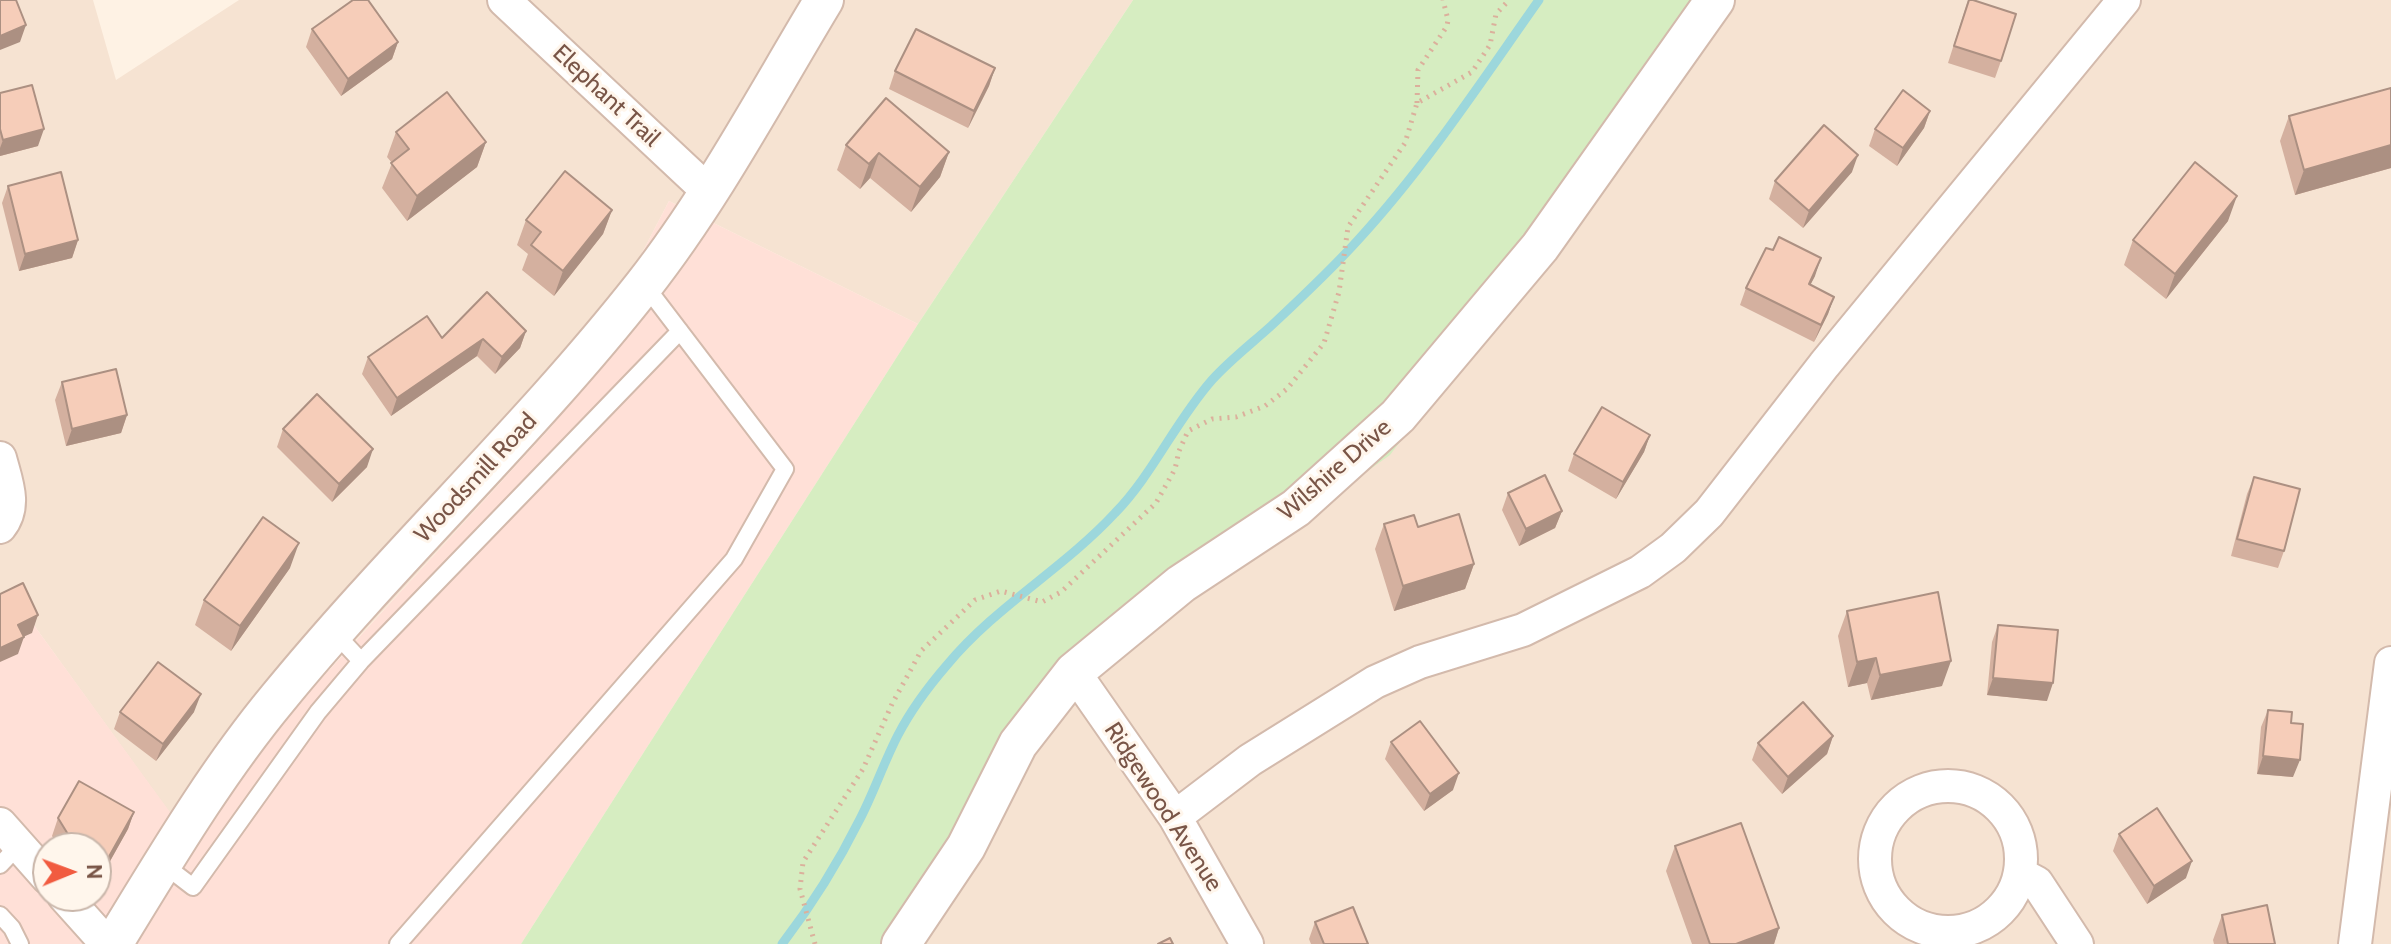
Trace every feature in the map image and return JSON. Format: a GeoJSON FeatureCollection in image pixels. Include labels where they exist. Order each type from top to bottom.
{"type":"FeatureCollection","features":[{"type":"Feature","properties":{"kind":"street","name":"Elephant Trail"},"geometry":{"type":"LineString","coordinates":[[504,0],[709,192]]}},
{"type":"Feature","properties":{"kind":"street","name":"Woodsmill Road"},"geometry":{"type":"LineString","coordinates":[[110,944],[223,773],[276,700],[334,632],[566,379],[644,284],[709,192],[824,0]]}},
{"type":"Feature","properties":{"kind":"street","name":"Wilshire Drive"},"geometry":{"type":"LineString","coordinates":[[901,944],[966,847],[1018,744],[1074,672],[1181,584],[1296,508],[1398,416],[1540,247],[1715,0]]}},
{"type":"Feature","properties":{"kind":"street"},"geometry":{"type":"LineString","coordinates":[[1175,817],[1250,760],[1375,682],[1420,662],[1523,630],[1640,572],[1673,548],[1709,513],[1824,365],[2124,0]]}},
{"type":"Feature","properties":{"kind":"street"},"geometry":{"type":"LineString","coordinates":[[0,458],[11,497],[0,527]]}},
{"type":"Feature","properties":{"kind":"street"},"geometry":{"type":"LineString","coordinates":[[2355,944],[2391,663]]}},
{"type":"Feature","properties":{"kind":"street","name":"Ridgewood Avenue"},"geometry":{"type":"LineString","coordinates":[[1074,672],[1175,817],[1247,944]]}},
{"type":"Feature","properties":{"kind":"street"},"geometry":{"type":"LineString","coordinates":[[1938,785],[1962,786],[1984,793],[2002,808],[2015,828],[2021,851],[2020,874],[2011,898],[1995,916],[1972,929],[1948,933],[1935,931],[1901,916],[1885,897],[1876,874],[1875,848],[1882,825],[1896,805],[1916,792],[1938,785]]}},
{"type":"Feature","properties":{"kind":"street"},"geometry":{"type":"LineString","coordinates":[[6,845],[32,865]]}},
{"type":"Feature","properties":{"kind":"street"},"geometry":{"type":"LineString","coordinates":[[2020,874],[2037,883],[2077,944]]}},
{"type":"Feature","properties":{"kind":"street"},"geometry":{"type":"LineString","coordinates":[[79,912],[110,944]]}},
{"type":"Feature","properties":{"kind":"lane"},"geometry":{"type":"LineString","coordinates":[[398,944],[734,559],[785,469],[644,284]]}},
{"type":"Feature","properties":{"kind":"lane"},"geometry":{"type":"LineString","coordinates":[[163,863],[193,887],[318,712],[361,661],[680,331]]}},
{"type":"Feature","properties":{"kind":"lane"},"geometry":{"type":"LineString","coordinates":[[334,632],[361,661]]}},
{"type":"Feature","properties":{"kind":"lane"},"geometry":{"type":"LineString","coordinates":[[0,915],[12,928],[20,944]]}},
{"type":"Feature","properties":{"kind":"path"},"geometry":{"type":"LineString","coordinates":[[815,944],[800,889],[803,862],[863,769],[892,704],[921,651],[975,600],[1001,591],[1042,602],[1061,592],[1156,503],[1175,469],[1188,431],[1212,419],[1236,417],[1265,406],[1287,389],[1324,343],[1339,292],[1348,227],[1405,143],[1417,103],[1418,70],[1447,26],[1443,0]]}},
{"type":"Feature","properties":{"kind":"path"},"geometry":{"type":"LineString","coordinates":[[1417,103],[1472,72],[1490,45],[1496,14],[1509,0]]}},
{"type":"Feature","properties":{"kind":"shaded area"},"geometry":{"type":"Polygon","coordinates":[[[0,0],[93,0],[116,80],[239,0],[1133,0],[918,324],[669,201],[552,426],[182,830],[28,617],[0,640],[0,0]]]}},
{"type":"Feature","properties":{"kind":"shaded area"},"geometry":{"type":"Polygon","coordinates":[[[1706,0],[2391,0],[2391,944],[901,944],[1093,660],[1706,0]]]}},
{"type":"Feature","properties":{"kind":"shaded area"},"geometry":{"type":"Polygon","coordinates":[[[669,201],[918,324],[521,944],[0,944],[0,641],[28,617],[183,830],[552,426],[669,201]]]}},
{"type":"Feature","properties":{"kind":"green space"},"geometry":{"type":"Polygon","coordinates":[[[1133,0],[1706,0],[1468,351],[1390,455],[1093,660],[901,944],[521,944],[918,324],[1133,0]]]}},
{"type":"Feature","properties":{"kind":"building"},"geometry":{"type":"Polygon","coordinates":[[[0,0],[16,0],[26,25],[0,36],[0,0]]]}},
{"type":"Feature","properties":{"kind":"building"},"geometry":{"type":"Polygon","coordinates":[[[353,0],[368,0],[398,42],[348,79],[312,29],[353,0]]]}},
{"type":"Feature","properties":{"kind":"building"},"geometry":{"type":"Polygon","coordinates":[[[1969,0],[2016,14],[2001,61],[1954,46],[1969,0]]]}},
{"type":"Feature","properties":{"kind":"building"},"geometry":{"type":"Polygon","coordinates":[[[916,29],[995,68],[974,111],[895,71],[916,29]]]}},
{"type":"Feature","properties":{"kind":"building"},"geometry":{"type":"Polygon","coordinates":[[[32,85],[44,129],[3,140],[0,93],[32,85]]]}},
{"type":"Feature","properties":{"kind":"building"},"geometry":{"type":"Polygon","coordinates":[[[2391,88],[2391,145],[2304,170],[2289,116],[2391,88]]]}},
{"type":"Feature","properties":{"kind":"building"},"geometry":{"type":"Polygon","coordinates":[[[1903,90],[1930,111],[1903,148],[1875,129],[1903,90]]]}},
{"type":"Feature","properties":{"kind":"building"},"geometry":{"type":"Polygon","coordinates":[[[447,92],[486,142],[417,196],[391,163],[409,149],[396,132],[447,92]]]}},
{"type":"Feature","properties":{"kind":"building"},"geometry":{"type":"Polygon","coordinates":[[[886,98],[949,152],[920,187],[879,153],[869,164],[846,145],[886,98]]]}},
{"type":"Feature","properties":{"kind":"building"},"geometry":{"type":"Polygon","coordinates":[[[1824,125],[1858,155],[1809,211],[1775,181],[1824,125]]]}},
{"type":"Feature","properties":{"kind":"building"},"geometry":{"type":"Polygon","coordinates":[[[2195,162],[2237,196],[2175,274],[2133,240],[2195,162]]]}},
{"type":"Feature","properties":{"kind":"building"},"geometry":{"type":"Polygon","coordinates":[[[565,171],[612,210],[563,271],[531,245],[541,232],[526,220],[565,171]]]}},
{"type":"Feature","properties":{"kind":"building"},"geometry":{"type":"Polygon","coordinates":[[[61,172],[78,240],[25,254],[8,186],[61,172]]]}},
{"type":"Feature","properties":{"kind":"building"},"geometry":{"type":"Polygon","coordinates":[[[1779,237],[1821,258],[1809,284],[1834,297],[1821,325],[1746,288],[1766,248],[1773,250],[1779,237]]]}},
{"type":"Feature","properties":{"kind":"building"},"geometry":{"type":"Polygon","coordinates":[[[487,292],[526,331],[502,357],[483,339],[397,398],[368,357],[427,316],[442,338],[487,292]]]}},
{"type":"Feature","properties":{"kind":"building"},"geometry":{"type":"Polygon","coordinates":[[[116,369],[127,415],[72,429],[62,382],[116,369]]]}},
{"type":"Feature","properties":{"kind":"building"},"geometry":{"type":"Polygon","coordinates":[[[317,394],[373,449],[339,484],[283,429],[317,394]]]}},
{"type":"Feature","properties":{"kind":"building"},"geometry":{"type":"Polygon","coordinates":[[[1602,407],[1650,435],[1623,482],[1574,454],[1602,407]]]}},
{"type":"Feature","properties":{"kind":"building"},"geometry":{"type":"Polygon","coordinates":[[[1545,475],[1562,511],[1526,529],[1508,493],[1545,475]]]}},
{"type":"Feature","properties":{"kind":"building"},"geometry":{"type":"Polygon","coordinates":[[[2254,477],[2300,489],[2284,551],[2237,539],[2254,477]]]}},
{"type":"Feature","properties":{"kind":"building"},"geometry":{"type":"Polygon","coordinates":[[[1459,514],[1474,564],[1403,586],[1384,524],[1414,515],[1418,527],[1459,514]]]}},
{"type":"Feature","properties":{"kind":"building"},"geometry":{"type":"Polygon","coordinates":[[[263,517],[299,543],[240,626],[204,600],[263,517]]]}},
{"type":"Feature","properties":{"kind":"building"},"geometry":{"type":"Polygon","coordinates":[[[23,583],[38,615],[18,625],[24,637],[0,648],[0,594],[23,583]]]}},
{"type":"Feature","properties":{"kind":"building"},"geometry":{"type":"Polygon","coordinates":[[[1938,592],[1951,661],[1880,675],[1876,658],[1857,662],[1847,611],[1938,592]]]}},
{"type":"Feature","properties":{"kind":"building"},"geometry":{"type":"Polygon","coordinates":[[[1998,625],[2058,630],[2053,683],[1993,678],[1998,625]]]}},
{"type":"Feature","properties":{"kind":"building"},"geometry":{"type":"Polygon","coordinates":[[[158,662],[201,694],[163,744],[120,712],[158,662]]]}},
{"type":"Feature","properties":{"kind":"building"},"geometry":{"type":"Polygon","coordinates":[[[1803,702],[1833,736],[1788,777],[1758,743],[1803,702]]]}},
{"type":"Feature","properties":{"kind":"building"},"geometry":{"type":"Polygon","coordinates":[[[2268,710],[2292,712],[2291,723],[2303,724],[2300,760],[2263,756],[2268,710]]]}},
{"type":"Feature","properties":{"kind":"building"},"geometry":{"type":"Polygon","coordinates":[[[1420,721],[1459,773],[1430,794],[1391,742],[1420,721]]]}},
{"type":"Feature","properties":{"kind":"building"},"geometry":{"type":"Polygon","coordinates":[[[79,781],[134,812],[112,851],[112,832],[67,832],[58,818],[79,781]]]}},
{"type":"Feature","properties":{"kind":"building"},"geometry":{"type":"Polygon","coordinates":[[[2157,808],[2192,861],[2154,886],[2119,834],[2157,808]]]}},
{"type":"Feature","properties":{"kind":"building"},"geometry":{"type":"Polygon","coordinates":[[[1741,823],[1779,928],[1736,944],[1710,944],[1675,846],[1741,823]]]}},
{"type":"Feature","properties":{"kind":"building"},"geometry":{"type":"Polygon","coordinates":[[[2267,905],[2275,944],[2228,944],[2222,915],[2267,905]]]}},
{"type":"Feature","properties":{"kind":"building"},"geometry":{"type":"Polygon","coordinates":[[[1353,907],[1368,944],[1324,944],[1315,922],[1353,907]]]}},
{"type":"Feature","properties":{"kind":"building"},"geometry":{"type":"Polygon","coordinates":[[[1170,938],[1173,944],[1158,944],[1170,938]]]}},
{"type":"Feature","properties":{"kind":"waterway"},"geometry":{"type":"LineString","coordinates":[[782,944],[834,868],[898,735],[933,682],[987,624],[1074,552],[1129,498],[1212,380],[1305,294],[1383,212],[1430,153],[1539,0]]}}]}
